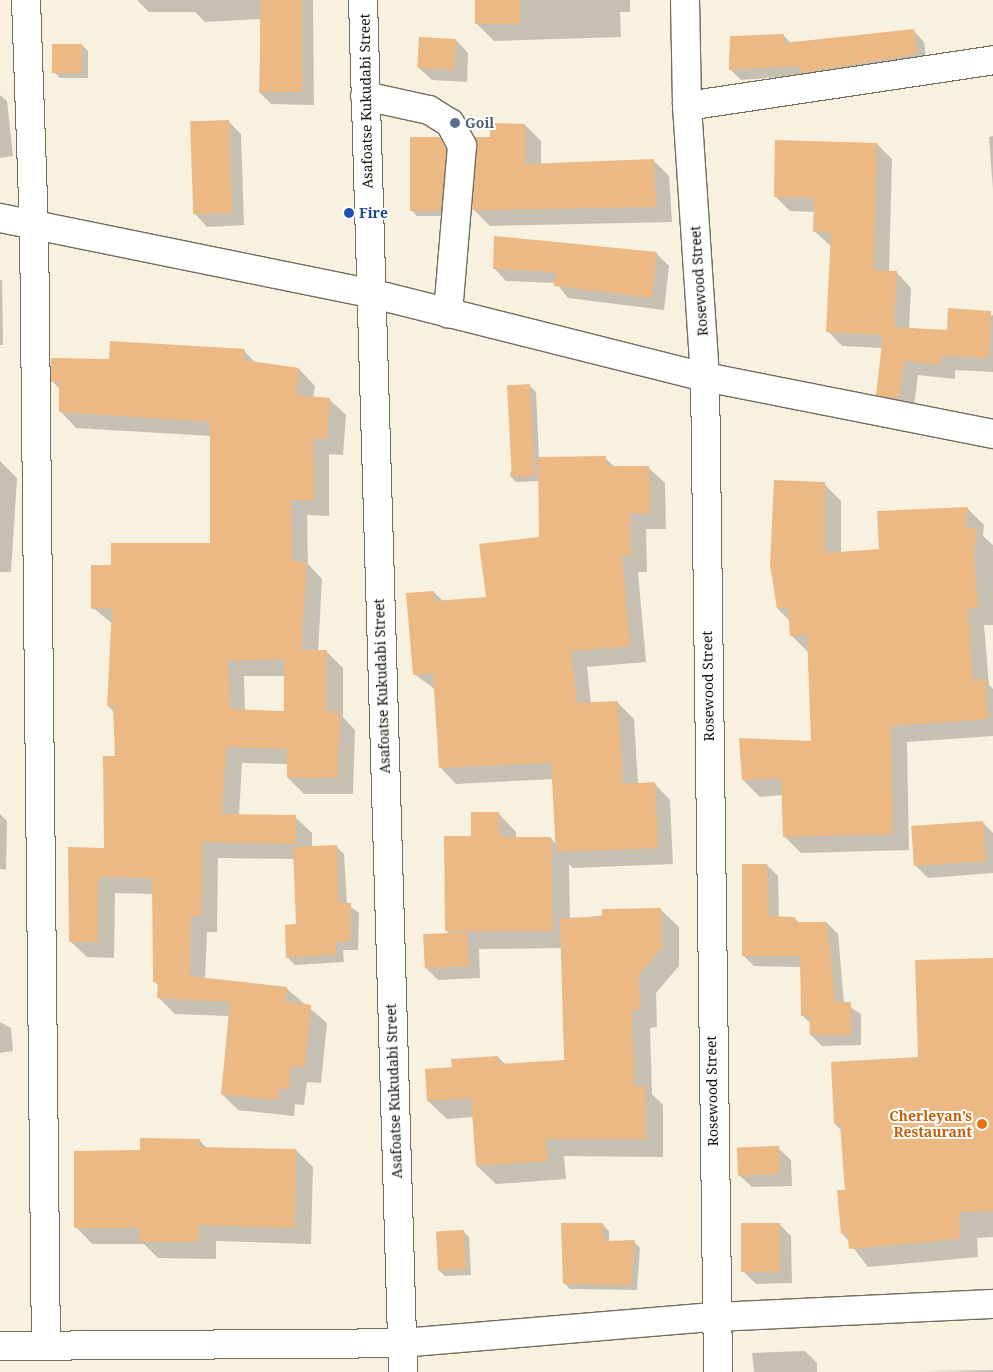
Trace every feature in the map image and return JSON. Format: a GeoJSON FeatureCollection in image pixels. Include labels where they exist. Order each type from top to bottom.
{"type":"FeatureCollection","features":[{"type":"Feature","properties":{"kind":"street"},"geometry":{"type":"LineString","coordinates":[[26,0],[34,225],[46,1346]]}},
{"type":"Feature","properties":{"kind":"street","name":"Asafoatse Kukudabi Street"},"geometry":{"type":"LineString","coordinates":[[363,0],[370,293],[403,1372]]}},
{"type":"Feature","properties":{"kind":"street","name":"Rosewood Street"},"geometry":{"type":"LineString","coordinates":[[685,0],[687,106],[705,377],[714,1317],[718,1372]]}},
{"type":"Feature","properties":{"kind":"street"},"geometry":{"type":"LineString","coordinates":[[687,106],[993,60]]}},
{"type":"Feature","properties":{"kind":"street"},"geometry":{"type":"LineString","coordinates":[[366,96],[429,110],[450,124],[462,146],[448,313]]}},
{"type":"Feature","properties":{"kind":"street"},"geometry":{"type":"LineString","coordinates":[[0,218],[370,293],[705,377],[993,434]]}},
{"type":"Feature","properties":{"kind":"street"},"geometry":{"type":"LineString","coordinates":[[0,1346],[402,1343],[714,1317],[993,1304]]}},
{"type":"Feature","properties":{"kind":"building"},"geometry":{"type":"Polygon","coordinates":[[[260,0],[302,0],[302,92],[260,92],[260,0]]]}},
{"type":"Feature","properties":{"kind":"building"},"geometry":{"type":"Polygon","coordinates":[[[475,0],[520,0],[520,24],[475,24],[475,0]]]}},
{"type":"Feature","properties":{"kind":"building"},"geometry":{"type":"Polygon","coordinates":[[[914,29],[917,54],[801,73],[800,66],[729,70],[730,36],[784,34],[784,43],[914,29]]]}},
{"type":"Feature","properties":{"kind":"building"},"geometry":{"type":"Polygon","coordinates":[[[419,37],[456,39],[454,70],[417,68],[419,37]]]}},
{"type":"Feature","properties":{"kind":"building"},"geometry":{"type":"Polygon","coordinates":[[[52,44],[82,44],[82,73],[52,73],[52,44]]]}},
{"type":"Feature","properties":{"kind":"building"},"geometry":{"type":"Polygon","coordinates":[[[229,120],[232,213],[193,214],[190,121],[229,120]]]}},
{"type":"Feature","properties":{"kind":"building"},"geometry":{"type":"Polygon","coordinates":[[[490,123],[525,124],[525,164],[654,159],[656,207],[472,210],[475,137],[490,137],[490,123]]]}},
{"type":"Feature","properties":{"kind":"building"},"geometry":{"type":"Polygon","coordinates":[[[410,137],[440,137],[446,149],[441,211],[410,211],[410,137]]]}},
{"type":"Feature","properties":{"kind":"building"},"geometry":{"type":"Polygon","coordinates":[[[775,140],[877,143],[874,270],[897,271],[894,327],[947,330],[948,308],[991,311],[989,358],[941,356],[940,365],[904,361],[899,399],[876,395],[883,335],[826,332],[831,232],[813,232],[814,198],[774,197],[775,140]]]}},
{"type":"Feature","properties":{"kind":"building"},"geometry":{"type":"Polygon","coordinates":[[[494,236],[657,252],[652,298],[554,286],[556,272],[493,269],[494,236]]]}},
{"type":"Feature","properties":{"kind":"building"},"geometry":{"type":"Polygon","coordinates":[[[110,341],[245,349],[243,360],[299,368],[296,395],[330,398],[327,439],[313,438],[314,500],[291,500],[292,561],[307,562],[301,650],[327,650],[327,712],[340,713],[338,778],[287,778],[287,749],[226,747],[222,814],[296,815],[296,844],[202,842],[201,916],[191,916],[189,976],[287,987],[285,1002],[311,1005],[305,1067],[291,1066],[289,1090],[279,1088],[278,1100],[221,1094],[230,1002],[157,998],[158,982],[153,982],[152,878],[99,877],[98,942],[69,942],[68,847],[104,848],[103,756],[115,756],[113,706],[107,706],[112,608],[91,609],[91,565],[111,565],[111,543],[210,543],[210,422],[59,412],[59,382],[51,382],[51,358],[109,359],[110,341]],[[284,659],[228,661],[230,709],[284,711],[284,659]]]}},
{"type":"Feature","properties":{"kind":"building"},"geometry":{"type":"Polygon","coordinates":[[[530,384],[535,476],[512,477],[507,385],[530,384]]]}},
{"type":"Feature","properties":{"kind":"building"},"geometry":{"type":"Polygon","coordinates":[[[606,456],[606,466],[649,466],[650,514],[630,513],[631,556],[622,556],[630,646],[571,651],[577,703],[618,701],[623,784],[655,782],[658,848],[556,852],[551,763],[439,768],[433,673],[413,675],[406,593],[434,591],[435,601],[486,597],[479,544],[539,537],[538,457],[606,456]]]}},
{"type":"Feature","properties":{"kind":"building"},"geometry":{"type":"Polygon","coordinates":[[[774,480],[825,482],[825,553],[879,549],[877,511],[968,507],[966,528],[977,528],[974,554],[978,608],[968,609],[973,680],[985,679],[988,719],[891,726],[893,834],[783,837],[781,778],[742,780],[739,738],[811,741],[807,635],[790,636],[788,608],[777,609],[770,565],[774,480]]]}},
{"type":"Feature","properties":{"kind":"building"},"geometry":{"type":"Polygon","coordinates":[[[471,812],[499,812],[499,837],[551,837],[553,931],[445,931],[444,836],[471,836],[471,812]]]}},
{"type":"Feature","properties":{"kind":"building"},"geometry":{"type":"Polygon","coordinates":[[[983,821],[986,861],[914,866],[911,826],[983,821]]]}},
{"type":"Feature","properties":{"kind":"building"},"geometry":{"type":"Polygon","coordinates":[[[337,845],[339,903],[351,903],[350,942],[335,942],[337,954],[286,958],[285,925],[296,924],[293,847],[337,845]]]}},
{"type":"Feature","properties":{"kind":"building"},"geometry":{"type":"Polygon","coordinates":[[[742,864],[767,864],[769,916],[795,917],[795,922],[827,922],[835,1002],[851,1002],[851,1035],[810,1035],[809,1016],[801,1016],[800,956],[742,956],[742,864]]]}},
{"type":"Feature","properties":{"kind":"building"},"geometry":{"type":"Polygon","coordinates":[[[661,908],[662,948],[639,974],[640,1009],[632,1010],[634,1086],[645,1086],[646,1139],[546,1139],[548,1161],[476,1166],[471,1098],[427,1101],[425,1069],[452,1067],[451,1059],[498,1056],[499,1064],[564,1060],[560,918],[602,917],[602,909],[661,908]]]}},
{"type":"Feature","properties":{"kind":"building"},"geometry":{"type":"Polygon","coordinates":[[[467,932],[469,966],[425,968],[423,934],[467,932]]]}},
{"type":"Feature","properties":{"kind":"building"},"geometry":{"type":"Polygon","coordinates":[[[993,958],[993,1211],[959,1212],[960,1239],[849,1249],[847,1233],[841,1234],[837,1190],[845,1190],[840,1124],[834,1124],[831,1062],[918,1057],[915,960],[993,958]]]}},
{"type":"Feature","properties":{"kind":"building"},"geometry":{"type":"Polygon","coordinates":[[[140,1138],[200,1139],[200,1147],[296,1149],[295,1228],[199,1225],[199,1242],[139,1242],[140,1228],[74,1228],[74,1151],[140,1150],[140,1138]]]}},
{"type":"Feature","properties":{"kind":"building"},"geometry":{"type":"Polygon","coordinates":[[[779,1146],[780,1174],[738,1175],[737,1147],[779,1146]]]}},
{"type":"Feature","properties":{"kind":"building"},"geometry":{"type":"Polygon","coordinates":[[[561,1223],[603,1223],[604,1241],[635,1240],[631,1285],[563,1284],[561,1223]]]}},
{"type":"Feature","properties":{"kind":"building"},"geometry":{"type":"Polygon","coordinates":[[[741,1223],[780,1223],[780,1272],[741,1272],[741,1223]]]}},
{"type":"Feature","properties":{"kind":"building"},"geometry":{"type":"Polygon","coordinates":[[[464,1230],[466,1269],[438,1270],[436,1231],[464,1230]]]}},
{"type":"Feature","properties":{"kind":"place","name":"Goil"},"geometry":{"type":"Point","coordinates":[455,123]}},
{"type":"Feature","properties":{"kind":"place","name":"Fire"},"geometry":{"type":"Point","coordinates":[349,213]}},
{"type":"Feature","properties":{"kind":"place","name":"Cherleyan’s Restaurant"},"geometry":{"type":"Point","coordinates":[982,1124]}}]}
